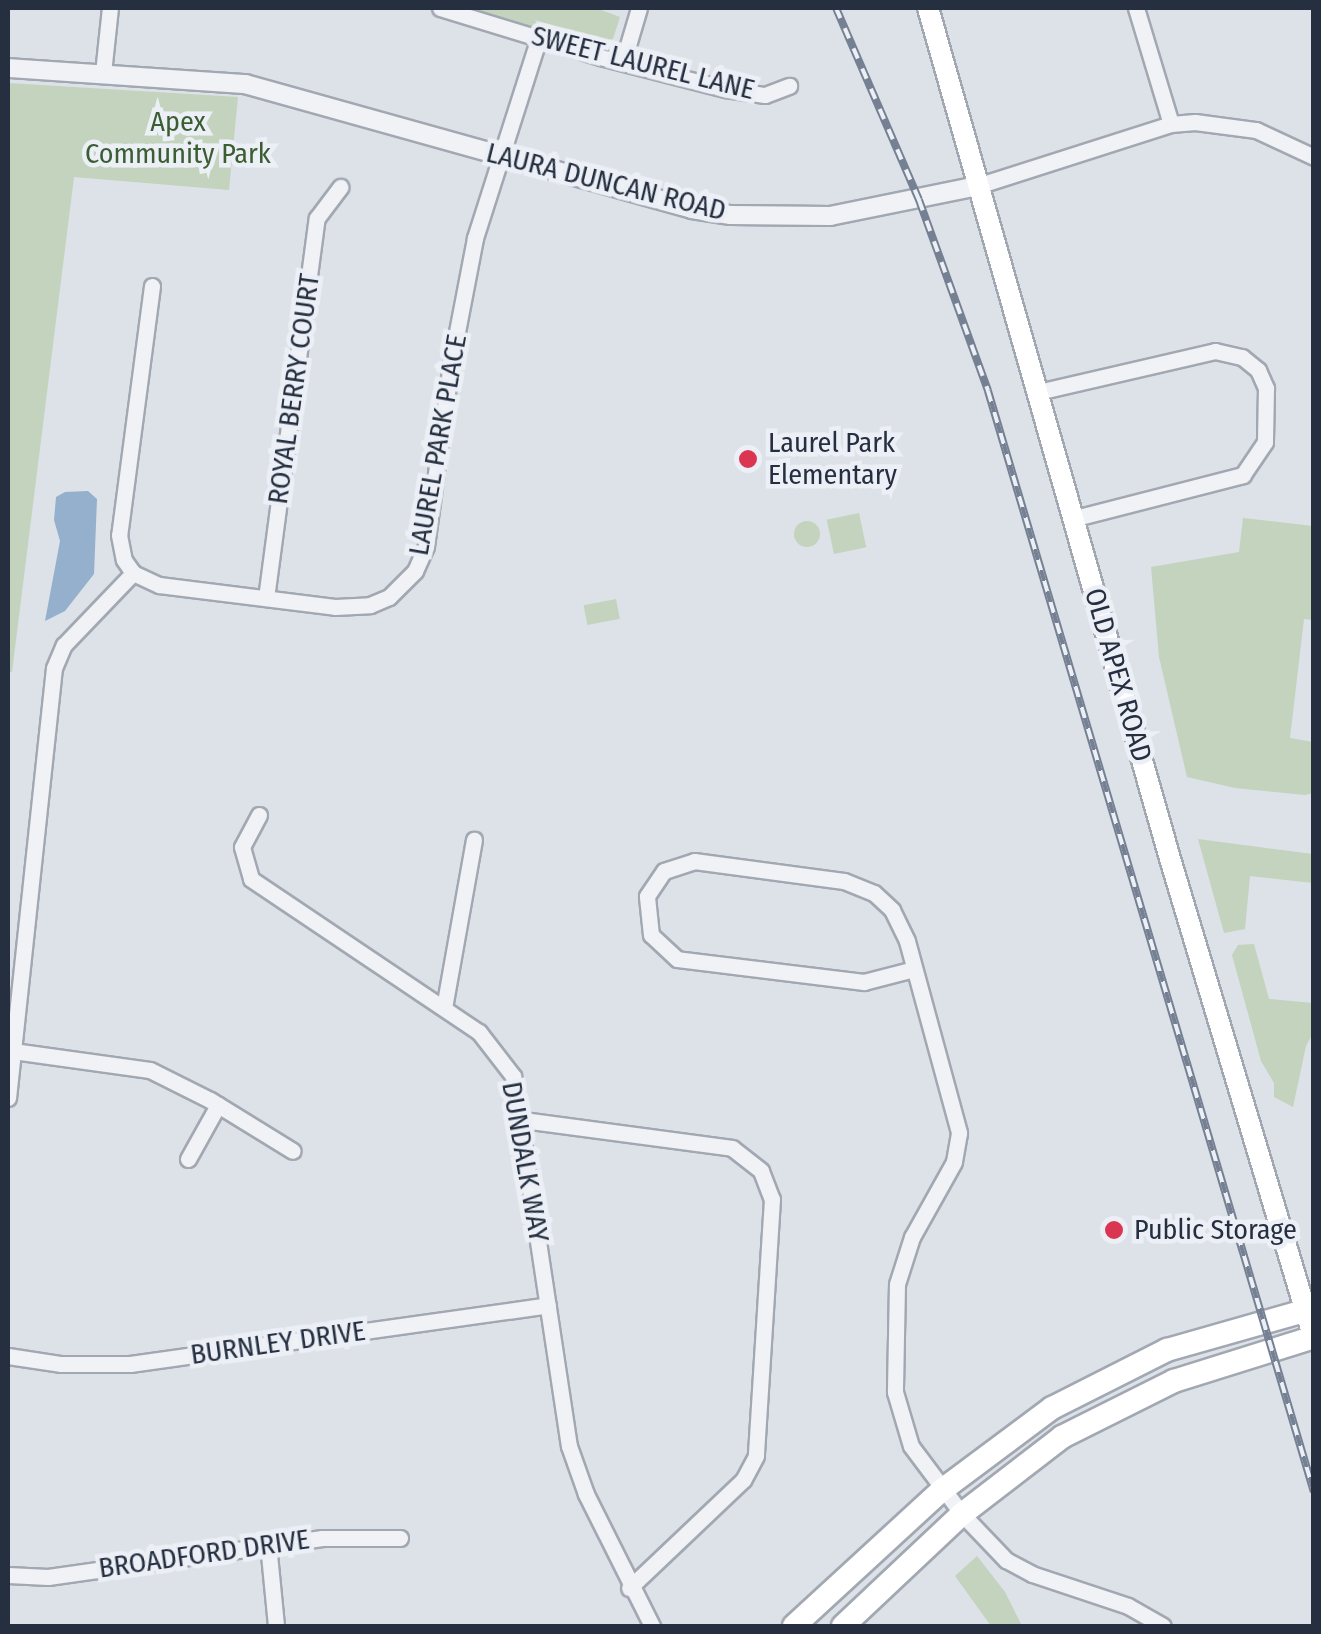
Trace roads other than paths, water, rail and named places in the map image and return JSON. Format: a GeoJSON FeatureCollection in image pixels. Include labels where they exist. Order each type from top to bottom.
{"type":"FeatureCollection","features":[{"type":"Feature","properties":{"kind":"main road","name":"OLD APEX ROAD"},"geometry":{"type":"LineString","coordinates":[[928,8],[1171,862],[1309,1309],[1313,1338]]}},
{"type":"Feature","properties":{"kind":"main road"},"geometry":{"type":"LineString","coordinates":[[794,1626],[942,1490],[1038,1417],[1132,1364],[1195,1340],[1309,1309]]}},
{"type":"Feature","properties":{"kind":"main road"},"geometry":{"type":"LineString","coordinates":[[843,1626],[962,1514],[1020,1466],[1113,1408],[1190,1375],[1313,1338]]}},
{"type":"Feature","properties":{"kind":"street"},"geometry":{"type":"LineString","coordinates":[[104,72],[110,8]]}},
{"type":"Feature","properties":{"kind":"street","name":"SWEET LAUREL LANE"},"geometry":{"type":"LineString","coordinates":[[440,8],[623,62],[746,93],[764,94],[789,86]]}},
{"type":"Feature","properties":{"kind":"street"},"geometry":{"type":"LineString","coordinates":[[623,62],[640,8]]}},
{"type":"Feature","properties":{"kind":"street"},"geometry":{"type":"LineString","coordinates":[[1136,8],[1172,124]]}},
{"type":"Feature","properties":{"kind":"street","name":"LAUREL PARK PLACE"},"geometry":{"type":"LineString","coordinates":[[133,573],[159,585],[342,607],[370,605],[398,591],[421,560],[475,238],[538,38]]}},
{"type":"Feature","properties":{"kind":"street","name":"LAURA DUNCAN ROAD"},"geometry":{"type":"LineString","coordinates":[[8,68],[245,84],[692,209],[776,219],[860,212],[977,186],[1172,124],[1236,125],[1277,137],[1314,158]]}},
{"type":"Feature","properties":{"kind":"street","name":"ROYAL BERRY COURT"},"geometry":{"type":"LineString","coordinates":[[266,598],[316,218],[340,187]]}},
{"type":"Feature","properties":{"kind":"street"},"geometry":{"type":"LineString","coordinates":[[8,1098],[54,668],[64,645],[133,573],[124,560],[120,535],[152,286]]}},
{"type":"Feature","properties":{"kind":"street"},"geometry":{"type":"LineString","coordinates":[[1038,392],[1214,351],[1242,357],[1258,370],[1266,388],[1265,442],[1260,455],[1243,474],[1075,518]]}},
{"type":"Feature","properties":{"kind":"street","name":"DUNDALK WAY"},"geometry":{"type":"LineString","coordinates":[[259,815],[242,847],[251,880],[444,1008],[499,1053],[513,1076],[523,1120],[569,1446],[629,1588],[652,1626]]}},
{"type":"Feature","properties":{"kind":"street"},"geometry":{"type":"LineString","coordinates":[[444,1008],[474,840]]}},
{"type":"Feature","properties":{"kind":"street"},"geometry":{"type":"LineString","coordinates":[[914,969],[864,982],[677,958],[651,935],[648,896],[664,871],[694,861],[844,881],[874,894],[892,910],[914,969],[959,1133],[954,1162],[912,1237],[900,1272],[895,1392],[911,1446],[962,1514],[996,1551],[1019,1568],[1128,1606],[1163,1626]]}},
{"type":"Feature","properties":{"kind":"street"},"geometry":{"type":"LineString","coordinates":[[13,1051],[133,1066],[167,1076],[293,1150]]}},
{"type":"Feature","properties":{"kind":"street"},"geometry":{"type":"LineString","coordinates":[[188,1159],[218,1104]]}},
{"type":"Feature","properties":{"kind":"street"},"geometry":{"type":"LineString","coordinates":[[523,1120],[732,1148],[761,1171],[772,1199],[756,1456],[743,1480],[629,1588]]}},
{"type":"Feature","properties":{"kind":"street","name":"BURNLEY DRIVE"},"geometry":{"type":"LineString","coordinates":[[8,1356],[62,1364],[130,1364],[548,1305]]}},
{"type":"Feature","properties":{"kind":"street","name":"BROADFORD DRIVE"},"geometry":{"type":"LineString","coordinates":[[8,1575],[48,1577],[268,1544],[356,1536],[400,1538]]}},
{"type":"Feature","properties":{"kind":"street"},"geometry":{"type":"LineString","coordinates":[[268,1544],[276,1626]]}},
{"type":"Feature","properties":{"kind":"water"},"geometry":{"type":"Polygon","coordinates":[[[88,491],[97,499],[94,574],[65,611],[45,621],[60,541],[54,520],[56,497],[65,492],[88,491]]]}},
{"type":"Feature","properties":{"kind":"railway"},"geometry":{"type":"LineString","coordinates":[[836,8],[919,200],[988,391],[1314,1492]]}},
{"type":"Feature","properties":{"kind":"place","name":"Laurel Park Elementary"},"geometry":{"type":"Point","coordinates":[748,459]}},
{"type":"Feature","properties":{"kind":"place","name":"Public Storage"},"geometry":{"type":"Point","coordinates":[1114,1230]}},
{"type":"Feature","properties":{"kind":"park label","name":"Apex Community Park"},"geometry":{"type":"Point","coordinates":[178,138]}}]}
